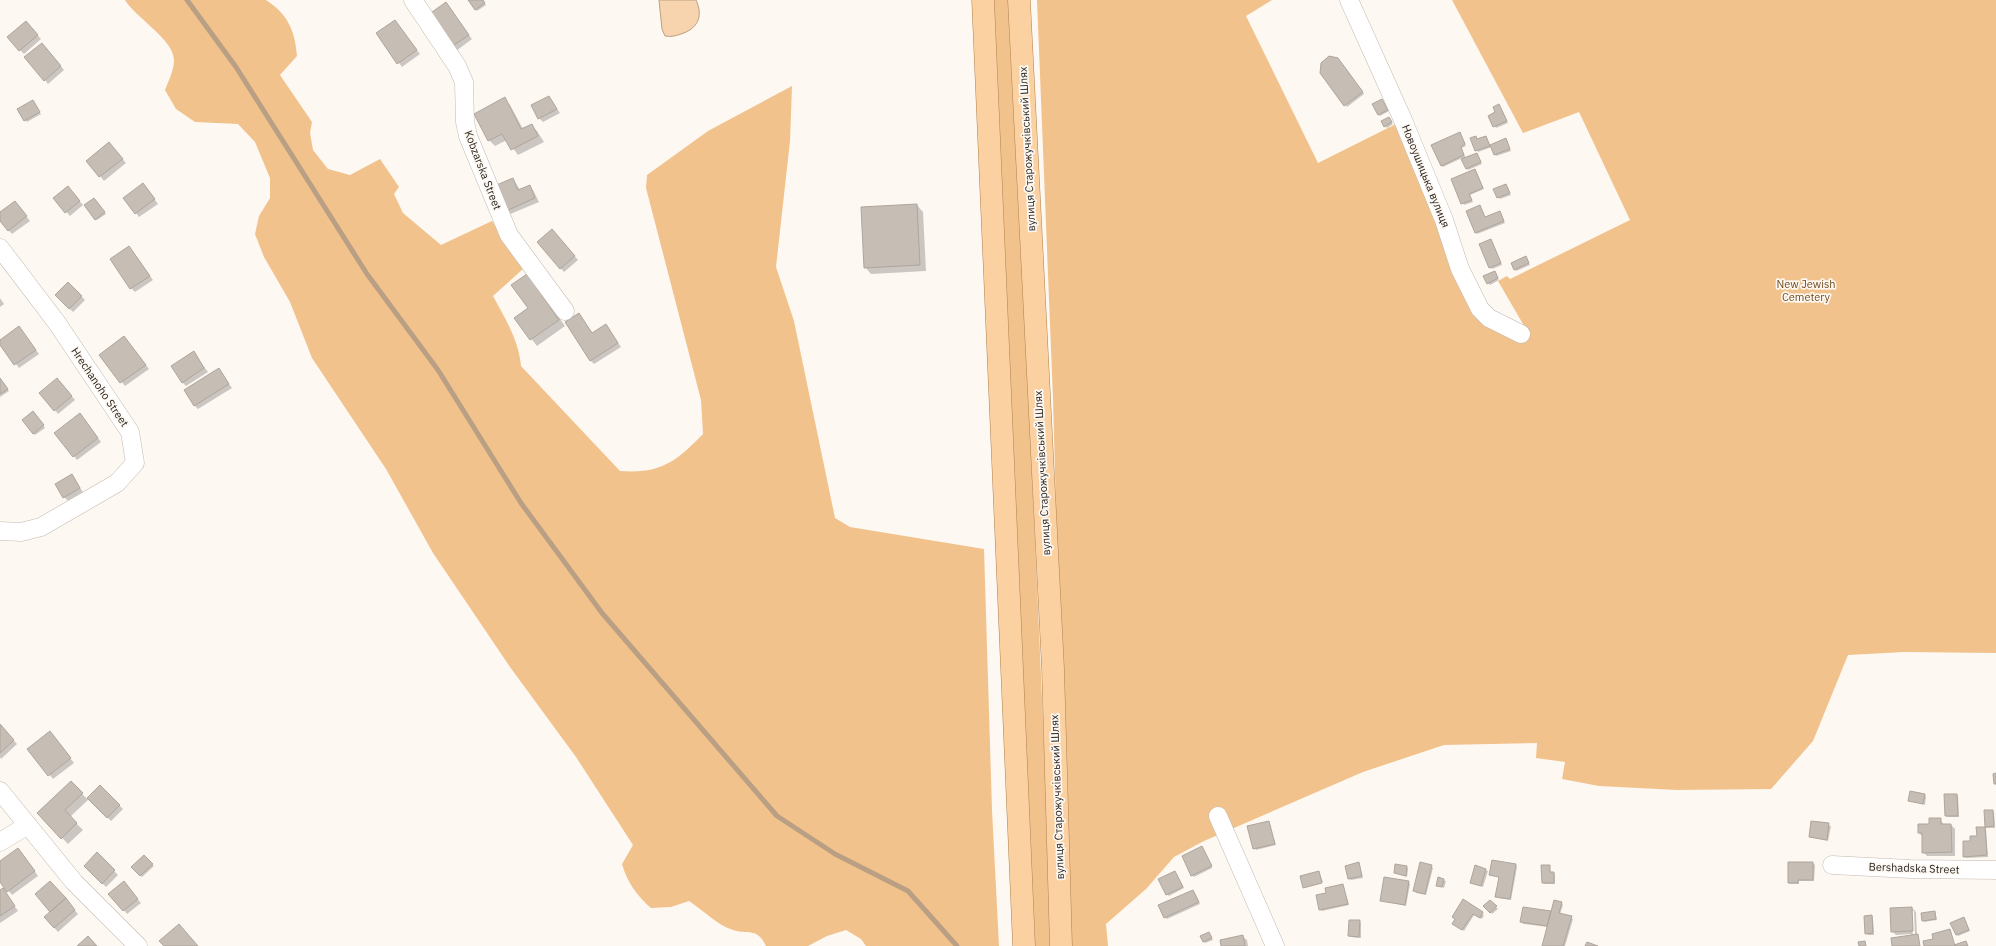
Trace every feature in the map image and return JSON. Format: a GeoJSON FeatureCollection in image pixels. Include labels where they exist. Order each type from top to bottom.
{"type":"FeatureCollection","features":[{"type":"Feature","properties":{"kind":"main road"},"geometry":{"type":"LineString","coordinates":[[982,0],[1024,946]]}},
{"type":"Feature","properties":{"kind":"main road","name":"вулиця Старожучківський Шлях"},"geometry":{"type":"LineString","coordinates":[[1019,0],[1053,668],[1061,946]]}},
{"type":"Feature","properties":{"kind":"street","name":"Kobzarska Street"},"geometry":{"type":"LineString","coordinates":[[413,0],[457,66],[464,82],[465,122],[468,136],[508,234],[565,311]]}},
{"type":"Feature","properties":{"kind":"street","name":"Новоушицька вулиця"},"geometry":{"type":"LineString","coordinates":[[1349,0],[1403,120],[1444,220],[1460,269],[1480,309],[1489,318],[1521,334]]}},
{"type":"Feature","properties":{"kind":"street","name":"Hrechanoho Street"},"geometry":{"type":"LineString","coordinates":[[0,248],[56,324],[130,432],[135,463],[118,484],[41,528],[21,532],[0,531]]}},
{"type":"Feature","properties":{"kind":"street"},"geometry":{"type":"LineString","coordinates":[[0,792],[74,882],[138,946]]}},
{"type":"Feature","properties":{"kind":"street"},"geometry":{"type":"LineString","coordinates":[[1218,816],[1275,946]]}},
{"type":"Feature","properties":{"kind":"street"},"geometry":{"type":"LineString","coordinates":[[0,842],[28,825]]}},
{"type":"Feature","properties":{"kind":"street","name":"Bershadska Street"},"geometry":{"type":"LineString","coordinates":[[1832,865],[1910,869],[1996,870]]}},
{"type":"Feature","properties":{"kind":"green space"},"geometry":{"type":"Polygon","coordinates":[[[125,0],[266,0],[274,5],[289,24],[296,47],[297,56],[280,75],[312,122],[310,133],[313,150],[328,169],[350,175],[380,159],[399,187],[394,194],[403,213],[441,245],[492,221],[523,269],[493,296],[507,321],[520,357],[521,366],[620,471],[646,470],[657,468],[666,464],[684,452],[703,434],[701,400],[646,188],[647,175],[708,131],[792,86],[790,141],[776,267],[794,321],[835,518],[850,527],[984,549],[992,810],[999,946],[866,946],[861,939],[846,930],[827,936],[808,946],[766,946],[763,940],[756,934],[727,928],[689,901],[671,907],[651,908],[641,899],[630,883],[622,864],[633,845],[576,757],[510,667],[433,553],[386,469],[312,358],[290,302],[264,257],[255,234],[259,216],[270,198],[270,178],[255,142],[238,124],[195,122],[176,109],[165,90],[173,68],[174,60],[172,52],[161,37],[130,7],[125,0]]]}},
{"type":"Feature","properties":{"kind":"green space"},"geometry":{"type":"Polygon","coordinates":[[[991,0],[1011,0],[1053,946],[1035,946],[991,0]]]}},
{"type":"Feature","properties":{"kind":"green space","name":"New Jewish Cemetery"},"geometry":{"type":"Polygon","coordinates":[[[1037,0],[1272,0],[1246,16],[1318,163],[1400,122],[1476,311],[1527,331],[1498,281],[1507,276],[1510,279],[1630,220],[1579,112],[1523,133],[1452,0],[1996,0],[1996,653],[1904,652],[1848,655],[1813,741],[1771,789],[1677,790],[1599,786],[1562,779],[1565,762],[1536,758],[1537,743],[1444,745],[1363,772],[1204,841],[1174,857],[1146,889],[1106,924],[1108,946],[1068,946],[1053,399],[1037,0]]]}},
{"type":"Feature","properties":{"kind":"shaded area"},"geometry":{"type":"Polygon","coordinates":[[[659,0],[696,0],[699,12],[698,22],[687,32],[675,36],[665,36],[662,29],[659,0]]]}},
{"type":"Feature","properties":{"kind":"building"},"geometry":{"type":"Polygon","coordinates":[[[468,0],[483,0],[485,3],[475,10],[468,0]]]}},
{"type":"Feature","properties":{"kind":"building"},"geometry":{"type":"Polygon","coordinates":[[[446,2],[469,35],[451,47],[428,15],[446,2]]]}},
{"type":"Feature","properties":{"kind":"building"},"geometry":{"type":"Polygon","coordinates":[[[395,20],[417,50],[397,64],[376,33],[395,20]]]}},
{"type":"Feature","properties":{"kind":"building"},"geometry":{"type":"Polygon","coordinates":[[[26,21],[38,35],[19,51],[7,37],[26,21]]]}},
{"type":"Feature","properties":{"kind":"building"},"geometry":{"type":"Polygon","coordinates":[[[42,43],[61,66],[44,81],[24,57],[42,43]]]}},
{"type":"Feature","properties":{"kind":"building"},"geometry":{"type":"Polygon","coordinates":[[[1329,56],[1338,58],[1363,92],[1344,106],[1320,73],[1321,63],[1329,56]]]}},
{"type":"Feature","properties":{"kind":"building"},"geometry":{"type":"Polygon","coordinates":[[[549,96],[557,109],[538,119],[531,105],[549,96]]]}},
{"type":"Feature","properties":{"kind":"building"},"geometry":{"type":"Polygon","coordinates":[[[505,97],[521,129],[532,124],[538,136],[511,150],[502,134],[488,141],[474,114],[505,97]]]}},
{"type":"Feature","properties":{"kind":"building"},"geometry":{"type":"Polygon","coordinates":[[[1382,99],[1388,110],[1378,115],[1372,104],[1382,99]]]}},
{"type":"Feature","properties":{"kind":"building"},"geometry":{"type":"Polygon","coordinates":[[[33,100],[40,112],[24,121],[17,109],[33,100]]]}},
{"type":"Feature","properties":{"kind":"building"},"geometry":{"type":"Polygon","coordinates":[[[1499,104],[1507,121],[1493,127],[1488,116],[1495,112],[1493,107],[1499,104]]]}},
{"type":"Feature","properties":{"kind":"building"},"geometry":{"type":"Polygon","coordinates":[[[1389,117],[1392,122],[1384,127],[1381,121],[1389,117]]]}},
{"type":"Feature","properties":{"kind":"building"},"geometry":{"type":"Polygon","coordinates":[[[1460,132],[1465,144],[1461,147],[1464,155],[1441,166],[1431,145],[1460,132]]]}},
{"type":"Feature","properties":{"kind":"building"},"geometry":{"type":"Polygon","coordinates":[[[1476,136],[1477,139],[1486,136],[1490,146],[1475,151],[1470,138],[1476,136]]]}},
{"type":"Feature","properties":{"kind":"building"},"geometry":{"type":"Polygon","coordinates":[[[1506,138],[1510,149],[1494,155],[1490,145],[1506,138]]]}},
{"type":"Feature","properties":{"kind":"building"},"geometry":{"type":"Polygon","coordinates":[[[109,142],[123,159],[99,177],[86,161],[109,142]]]}},
{"type":"Feature","properties":{"kind":"building"},"geometry":{"type":"Polygon","coordinates":[[[1477,153],[1481,162],[1466,169],[1461,159],[1477,153]]]}},
{"type":"Feature","properties":{"kind":"building"},"geometry":{"type":"Polygon","coordinates":[[[1475,169],[1483,188],[1469,194],[1472,200],[1461,204],[1451,179],[1475,169]]]}},
{"type":"Feature","properties":{"kind":"building"},"geometry":{"type":"Polygon","coordinates":[[[513,178],[518,190],[530,185],[535,198],[504,212],[492,187],[513,178]]]}},
{"type":"Feature","properties":{"kind":"building"},"geometry":{"type":"Polygon","coordinates":[[[143,183],[155,199],[135,214],[123,198],[143,183]]]}},
{"type":"Feature","properties":{"kind":"building"},"geometry":{"type":"Polygon","coordinates":[[[1506,184],[1510,193],[1497,198],[1493,189],[1506,184]]]}},
{"type":"Feature","properties":{"kind":"building"},"geometry":{"type":"Polygon","coordinates":[[[68,186],[80,201],[65,213],[53,198],[68,186]]]}},
{"type":"Feature","properties":{"kind":"building"},"geometry":{"type":"Polygon","coordinates":[[[94,198],[105,212],[95,220],[84,205],[94,198]]]}},
{"type":"Feature","properties":{"kind":"building"},"geometry":{"type":"Polygon","coordinates":[[[15,201],[27,216],[8,231],[0,221],[0,212],[15,201]]]}},
{"type":"Feature","properties":{"kind":"building"},"geometry":{"type":"Polygon","coordinates":[[[917,204],[920,265],[864,268],[861,207],[917,204]]]}},
{"type":"Feature","properties":{"kind":"building"},"geometry":{"type":"Polygon","coordinates":[[[1480,205],[1485,217],[1500,211],[1504,221],[1475,233],[1466,211],[1480,205]]]}},
{"type":"Feature","properties":{"kind":"building"},"geometry":{"type":"Polygon","coordinates":[[[552,229],[575,256],[560,269],[537,242],[552,229]]]}},
{"type":"Feature","properties":{"kind":"building"},"geometry":{"type":"Polygon","coordinates":[[[1491,239],[1501,263],[1489,268],[1479,244],[1491,239]]]}},
{"type":"Feature","properties":{"kind":"building"},"geometry":{"type":"Polygon","coordinates":[[[129,246],[150,276],[130,289],[110,259],[129,246]]]}},
{"type":"Feature","properties":{"kind":"building"},"geometry":{"type":"Polygon","coordinates":[[[1526,256],[1529,263],[1514,270],[1511,263],[1526,256]]]}},
{"type":"Feature","properties":{"kind":"building"},"geometry":{"type":"Polygon","coordinates":[[[1495,271],[1498,278],[1487,284],[1483,276],[1495,271]]]}},
{"type":"Feature","properties":{"kind":"building"},"geometry":{"type":"Polygon","coordinates":[[[527,274],[559,320],[530,340],[514,318],[528,308],[511,285],[527,274]]]}},
{"type":"Feature","properties":{"kind":"building"},"geometry":{"type":"Polygon","coordinates":[[[68,282],[82,296],[69,309],[55,295],[68,282]]]}},
{"type":"Feature","properties":{"kind":"building"},"geometry":{"type":"Polygon","coordinates":[[[579,313],[592,333],[606,324],[618,343],[590,361],[565,322],[579,313]]]}},
{"type":"Feature","properties":{"kind":"building"},"geometry":{"type":"Polygon","coordinates":[[[19,326],[36,350],[14,365],[0,345],[0,340],[19,326]]]}},
{"type":"Feature","properties":{"kind":"building"},"geometry":{"type":"Polygon","coordinates":[[[124,336],[146,365],[120,383],[99,355],[124,336]]]}},
{"type":"Feature","properties":{"kind":"building"},"geometry":{"type":"Polygon","coordinates":[[[194,351],[204,368],[182,383],[171,366],[194,351]]]}},
{"type":"Feature","properties":{"kind":"building"},"geometry":{"type":"Polygon","coordinates":[[[219,368],[229,384],[194,406],[184,390],[219,368]]]}},
{"type":"Feature","properties":{"kind":"building"},"geometry":{"type":"Polygon","coordinates":[[[0,378],[8,389],[0,394],[0,378]]]}},
{"type":"Feature","properties":{"kind":"building"},"geometry":{"type":"Polygon","coordinates":[[[57,378],[72,396],[54,411],[39,393],[57,378]]]}},
{"type":"Feature","properties":{"kind":"building"},"geometry":{"type":"Polygon","coordinates":[[[33,411],[44,425],[33,434],[22,420],[33,411]]]}},
{"type":"Feature","properties":{"kind":"building"},"geometry":{"type":"Polygon","coordinates":[[[80,413],[98,438],[73,457],[54,433],[80,413]]]}},
{"type":"Feature","properties":{"kind":"building"},"geometry":{"type":"Polygon","coordinates":[[[72,474],[80,488],[63,498],[55,484],[72,474]]]}},
{"type":"Feature","properties":{"kind":"building"},"geometry":{"type":"Polygon","coordinates":[[[0,724],[14,740],[0,753],[0,724]]]}},
{"type":"Feature","properties":{"kind":"building"},"geometry":{"type":"Polygon","coordinates":[[[50,731],[71,758],[48,776],[27,749],[50,731]]]}},
{"type":"Feature","properties":{"kind":"building"},"geometry":{"type":"Polygon","coordinates":[[[1996,773],[1996,784],[1994,784],[1993,774],[1996,773]]]}},
{"type":"Feature","properties":{"kind":"building"},"geometry":{"type":"Polygon","coordinates":[[[71,781],[83,793],[65,810],[77,823],[61,839],[37,813],[71,781]]]}},
{"type":"Feature","properties":{"kind":"building"},"geometry":{"type":"Polygon","coordinates":[[[100,785],[120,805],[107,818],[87,798],[100,785]]]}},
{"type":"Feature","properties":{"kind":"building"},"geometry":{"type":"Polygon","coordinates":[[[1910,791],[1925,794],[1923,804],[1908,801],[1910,791]]]}},
{"type":"Feature","properties":{"kind":"building"},"geometry":{"type":"Polygon","coordinates":[[[1944,794],[1957,794],[1958,816],[1945,816],[1944,794]]]}},
{"type":"Feature","properties":{"kind":"building"},"geometry":{"type":"Polygon","coordinates":[[[1984,810],[1993,810],[1994,826],[1985,827],[1984,810]]]}},
{"type":"Feature","properties":{"kind":"building"},"geometry":{"type":"Polygon","coordinates":[[[1929,818],[1941,818],[1941,824],[1951,824],[1952,852],[1922,853],[1922,833],[1918,833],[1918,824],[1929,824],[1929,818]]]}},
{"type":"Feature","properties":{"kind":"building"},"geometry":{"type":"Polygon","coordinates":[[[1269,821],[1275,844],[1253,849],[1247,826],[1269,821]]]}},
{"type":"Feature","properties":{"kind":"building"},"geometry":{"type":"Polygon","coordinates":[[[1811,821],[1829,823],[1827,840],[1809,837],[1811,821]]]}},
{"type":"Feature","properties":{"kind":"building"},"geometry":{"type":"Polygon","coordinates":[[[1976,827],[1985,827],[1987,855],[1963,857],[1963,841],[1970,841],[1970,836],[1977,836],[1976,827]]]}},
{"type":"Feature","properties":{"kind":"building"},"geometry":{"type":"Polygon","coordinates":[[[1202,846],[1212,866],[1191,876],[1182,856],[1202,846]]]}},
{"type":"Feature","properties":{"kind":"building"},"geometry":{"type":"Polygon","coordinates":[[[18,848],[35,871],[7,892],[0,882],[0,861],[18,848]]]}},
{"type":"Feature","properties":{"kind":"building"},"geometry":{"type":"Polygon","coordinates":[[[97,852],[115,870],[102,884],[84,866],[97,852]]]}},
{"type":"Feature","properties":{"kind":"building"},"geometry":{"type":"Polygon","coordinates":[[[144,855],[153,864],[140,876],[131,867],[144,855]]]}},
{"type":"Feature","properties":{"kind":"building"},"geometry":{"type":"Polygon","coordinates":[[[1492,860],[1516,864],[1510,899],[1495,897],[1499,877],[1489,875],[1492,860]]]}},
{"type":"Feature","properties":{"kind":"building"},"geometry":{"type":"Polygon","coordinates":[[[1359,862],[1362,876],[1348,879],[1345,866],[1359,862]]]}},
{"type":"Feature","properties":{"kind":"building"},"geometry":{"type":"Polygon","coordinates":[[[1420,862],[1432,865],[1425,894],[1413,891],[1420,862]]]}},
{"type":"Feature","properties":{"kind":"building"},"geometry":{"type":"Polygon","coordinates":[[[1788,862],[1813,862],[1813,880],[1798,880],[1798,883],[1788,883],[1788,862]]]}},
{"type":"Feature","properties":{"kind":"building"},"geometry":{"type":"Polygon","coordinates":[[[1395,864],[1407,866],[1406,876],[1394,873],[1395,864]]]}},
{"type":"Feature","properties":{"kind":"building"},"geometry":{"type":"Polygon","coordinates":[[[1475,865],[1486,869],[1481,886],[1470,883],[1475,865]]]}},
{"type":"Feature","properties":{"kind":"building"},"geometry":{"type":"Polygon","coordinates":[[[1541,865],[1550,865],[1550,872],[1554,872],[1554,883],[1542,883],[1541,865]]]}},
{"type":"Feature","properties":{"kind":"building"},"geometry":{"type":"Polygon","coordinates":[[[1175,871],[1183,887],[1166,895],[1158,879],[1175,871]]]}},
{"type":"Feature","properties":{"kind":"building"},"geometry":{"type":"Polygon","coordinates":[[[1319,871],[1322,883],[1303,888],[1300,876],[1319,871]]]}},
{"type":"Feature","properties":{"kind":"building"},"geometry":{"type":"Polygon","coordinates":[[[1384,877],[1409,881],[1405,905],[1380,901],[1384,877]]]}},
{"type":"Feature","properties":{"kind":"building"},"geometry":{"type":"Polygon","coordinates":[[[1438,877],[1444,879],[1442,887],[1436,886],[1438,877]]]}},
{"type":"Feature","properties":{"kind":"building"},"geometry":{"type":"Polygon","coordinates":[[[50,881],[66,898],[50,912],[35,894],[50,881]]]}},
{"type":"Feature","properties":{"kind":"building"},"geometry":{"type":"Polygon","coordinates":[[[124,881],[138,899],[123,911],[108,894],[124,881]]]}},
{"type":"Feature","properties":{"kind":"building"},"geometry":{"type":"Polygon","coordinates":[[[1343,884],[1348,904],[1319,910],[1316,895],[1326,893],[1325,888],[1343,884]]]}},
{"type":"Feature","properties":{"kind":"building"},"geometry":{"type":"Polygon","coordinates":[[[3,888],[15,906],[0,916],[0,890],[3,888]]]}},
{"type":"Feature","properties":{"kind":"building"},"geometry":{"type":"Polygon","coordinates":[[[1193,890],[1199,902],[1164,918],[1158,905],[1193,890]]]}},
{"type":"Feature","properties":{"kind":"building"},"geometry":{"type":"Polygon","coordinates":[[[66,898],[75,910],[54,928],[44,917],[66,898]]]}},
{"type":"Feature","properties":{"kind":"building"},"geometry":{"type":"Polygon","coordinates":[[[1463,899],[1483,912],[1480,918],[1473,914],[1462,930],[1452,924],[1455,919],[1452,917],[1463,899]]]}},
{"type":"Feature","properties":{"kind":"building"},"geometry":{"type":"Polygon","coordinates":[[[1490,900],[1497,906],[1490,913],[1483,906],[1490,900]]]}},
{"type":"Feature","properties":{"kind":"building"},"geometry":{"type":"Polygon","coordinates":[[[1554,900],[1562,902],[1559,913],[1572,916],[1563,946],[1542,946],[1554,900]]]}},
{"type":"Feature","properties":{"kind":"building"},"geometry":{"type":"Polygon","coordinates":[[[1523,907],[1551,911],[1547,926],[1520,922],[1523,907]]]}},
{"type":"Feature","properties":{"kind":"building"},"geometry":{"type":"Polygon","coordinates":[[[1912,907],[1913,931],[1891,932],[1890,908],[1912,907]]]}},
{"type":"Feature","properties":{"kind":"building"},"geometry":{"type":"Polygon","coordinates":[[[1935,911],[1936,919],[1922,921],[1921,913],[1935,911]]]}},
{"type":"Feature","properties":{"kind":"building"},"geometry":{"type":"Polygon","coordinates":[[[1872,915],[1873,933],[1865,934],[1864,916],[1872,915]]]}},
{"type":"Feature","properties":{"kind":"building"},"geometry":{"type":"Polygon","coordinates":[[[1964,917],[1969,930],[1956,935],[1950,923],[1964,917]]]}},
{"type":"Feature","properties":{"kind":"building"},"geometry":{"type":"Polygon","coordinates":[[[1349,920],[1360,920],[1359,937],[1348,936],[1349,920]]]}},
{"type":"Feature","properties":{"kind":"building"},"geometry":{"type":"Polygon","coordinates":[[[179,924],[198,946],[164,946],[159,941],[179,924]]]}},
{"type":"Feature","properties":{"kind":"building"},"geometry":{"type":"Polygon","coordinates":[[[1950,929],[1955,946],[1924,946],[1923,941],[1933,939],[1932,934],[1950,929]]]}},
{"type":"Feature","properties":{"kind":"building"},"geometry":{"type":"Polygon","coordinates":[[[1209,932],[1212,938],[1203,942],[1200,936],[1209,932]]]}},
{"type":"Feature","properties":{"kind":"building"},"geometry":{"type":"Polygon","coordinates":[[[1918,934],[1920,946],[1892,946],[1891,938],[1918,934]]]}},
{"type":"Feature","properties":{"kind":"building"},"geometry":{"type":"Polygon","coordinates":[[[1243,935],[1245,946],[1221,946],[1220,940],[1243,935]]]}},
{"type":"Feature","properties":{"kind":"building"},"geometry":{"type":"Polygon","coordinates":[[[88,936],[97,946],[77,946],[88,936]]]}},
{"type":"Feature","properties":{"kind":"building"},"geometry":{"type":"Polygon","coordinates":[[[1865,941],[1866,946],[1859,946],[1858,942],[1865,941]]]}},
{"type":"Feature","properties":{"kind":"building"},"geometry":{"type":"Polygon","coordinates":[[[1966,941],[1968,946],[1954,945],[1966,941]]]}},
{"type":"Feature","properties":{"kind":"building"},"geometry":{"type":"Polygon","coordinates":[[[1587,942],[1598,946],[1585,946],[1587,942]]]}},
{"type":"Feature","properties":{"kind":"waterway"},"geometry":{"type":"LineString","coordinates":[[187,0],[236,67],[367,274],[438,370],[521,503],[602,613],[777,816],[835,854],[908,891],[957,946]]}}]}
